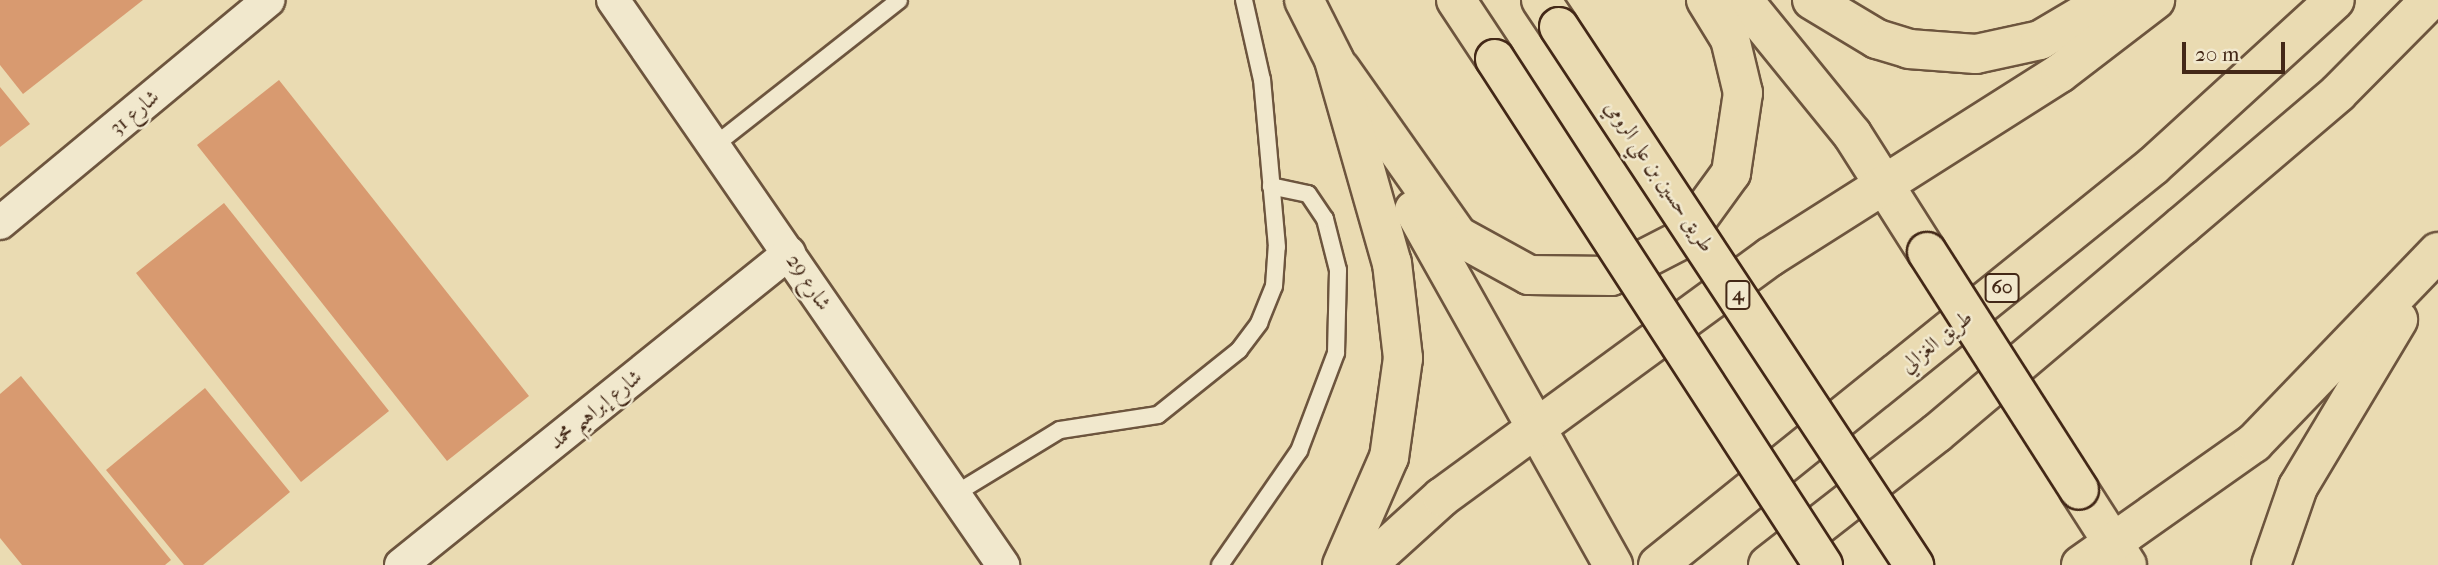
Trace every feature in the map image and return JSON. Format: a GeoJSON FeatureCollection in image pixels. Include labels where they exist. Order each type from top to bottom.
{"type":"FeatureCollection","features":[{"type":"Feature","properties":{"kind":"highway"},"geometry":{"type":"LineString","coordinates":[[1304,0],[1334,60],[1608,557]]}},
{"type":"Feature","properties":{"kind":"highway"},"geometry":{"type":"LineString","coordinates":[[1456,0],[1823,565]]}},
{"type":"Feature","properties":{"kind":"highway"},"geometry":{"type":"LineString","coordinates":[[1334,60],[1438,217],[1458,236],[1529,275],[1611,276],[1683,239],[1731,173],[1743,93],[1730,39],[1706,0]]}},
{"type":"Feature","properties":{"kind":"highway"},"geometry":{"type":"LineString","coordinates":[[1743,0],[1852,134],[2121,555]]}},
{"type":"Feature","properties":{"kind":"highway"},"geometry":{"type":"LineString","coordinates":[[1812,0],[1877,39],[1909,49],[1976,54],[2040,40],[2109,0]]}},
{"type":"Feature","properties":{"kind":"highway"},"geometry":{"type":"LineString","coordinates":[[1367,565],[1442,497],[1770,257],[2060,73],[2155,0]]}},
{"type":"Feature","properties":{"kind":"highway","name":"طريق الغزالي"},"geometry":{"type":"LineString","coordinates":[[1658,565],[2153,166],[2335,0]]}},
{"type":"Feature","properties":{"kind":"highway"},"geometry":{"type":"LineString","coordinates":[[1768,565],[1937,433],[2286,137],[2430,0]]}},
{"type":"Feature","properties":{"kind":"highway","name":"طريق حسين بن علي الرومي"},"geometry":{"type":"LineString","coordinates":[[1550,14],[1914,565]]}},
{"type":"Feature","properties":{"kind":"highway"},"geometry":{"type":"LineString","coordinates":[[1334,60],[1392,263],[1403,358],[1389,457],[1342,565]]}},
{"type":"Feature","properties":{"kind":"highway"},"geometry":{"type":"LineString","coordinates":[[2081,565],[2121,555],[2254,443],[2438,252]]}},
{"type":"Feature","properties":{"kind":"highway"},"geometry":{"type":"LineString","coordinates":[[2271,565],[2298,487],[2438,252]]}},
{"type":"Feature","properties":{"kind":"street","name":"شارع 31"},"geometry":{"type":"LineString","coordinates":[[0,223],[269,0]]}},
{"type":"Feature","properties":{"kind":"street","name":"شارع 29"},"geometry":{"type":"LineString","coordinates":[[613,0],[1003,565]]}},
{"type":"Feature","properties":{"kind":"street","name":"شارع إبراهيم محمد"},"geometry":{"type":"LineString","coordinates":[[401,565],[789,253]]}},
{"type":"Feature","properties":{"kind":"lane"},"geometry":{"type":"LineString","coordinates":[[715,145],[899,0]]}},
{"type":"Feature","properties":{"kind":"lane"},"geometry":{"type":"LineString","coordinates":[[955,494],[1060,430],[1158,415],[1238,350],[1259,323],[1273,286],[1271,186],[1262,80],[1244,0]]}},
{"type":"Feature","properties":{"kind":"lane"},"geometry":{"type":"LineString","coordinates":[[1220,565],[1299,451],[1336,353],[1338,270],[1325,219],[1308,194],[1271,186]]}},
{"type":"Feature","properties":{"kind":"building"},"geometry":{"type":"Polygon","coordinates":[[[0,0],[143,0],[23,94],[0,65],[0,0]]]}},
{"type":"Feature","properties":{"kind":"building"},"geometry":{"type":"Polygon","coordinates":[[[279,80],[529,396],[447,461],[197,145],[279,80]]]}},
{"type":"Feature","properties":{"kind":"building"},"geometry":{"type":"Polygon","coordinates":[[[0,87],[30,124],[0,147],[0,87]]]}},
{"type":"Feature","properties":{"kind":"building"},"geometry":{"type":"Polygon","coordinates":[[[224,203],[389,411],[301,482],[136,273],[224,203]]]}},
{"type":"Feature","properties":{"kind":"building"},"geometry":{"type":"Polygon","coordinates":[[[21,376],[171,560],[165,565],[22,565],[0,538],[0,394],[21,376]]]}},
{"type":"Feature","properties":{"kind":"building"},"geometry":{"type":"Polygon","coordinates":[[[205,388],[290,492],[203,565],[184,565],[106,470],[205,388]]]}}]}
